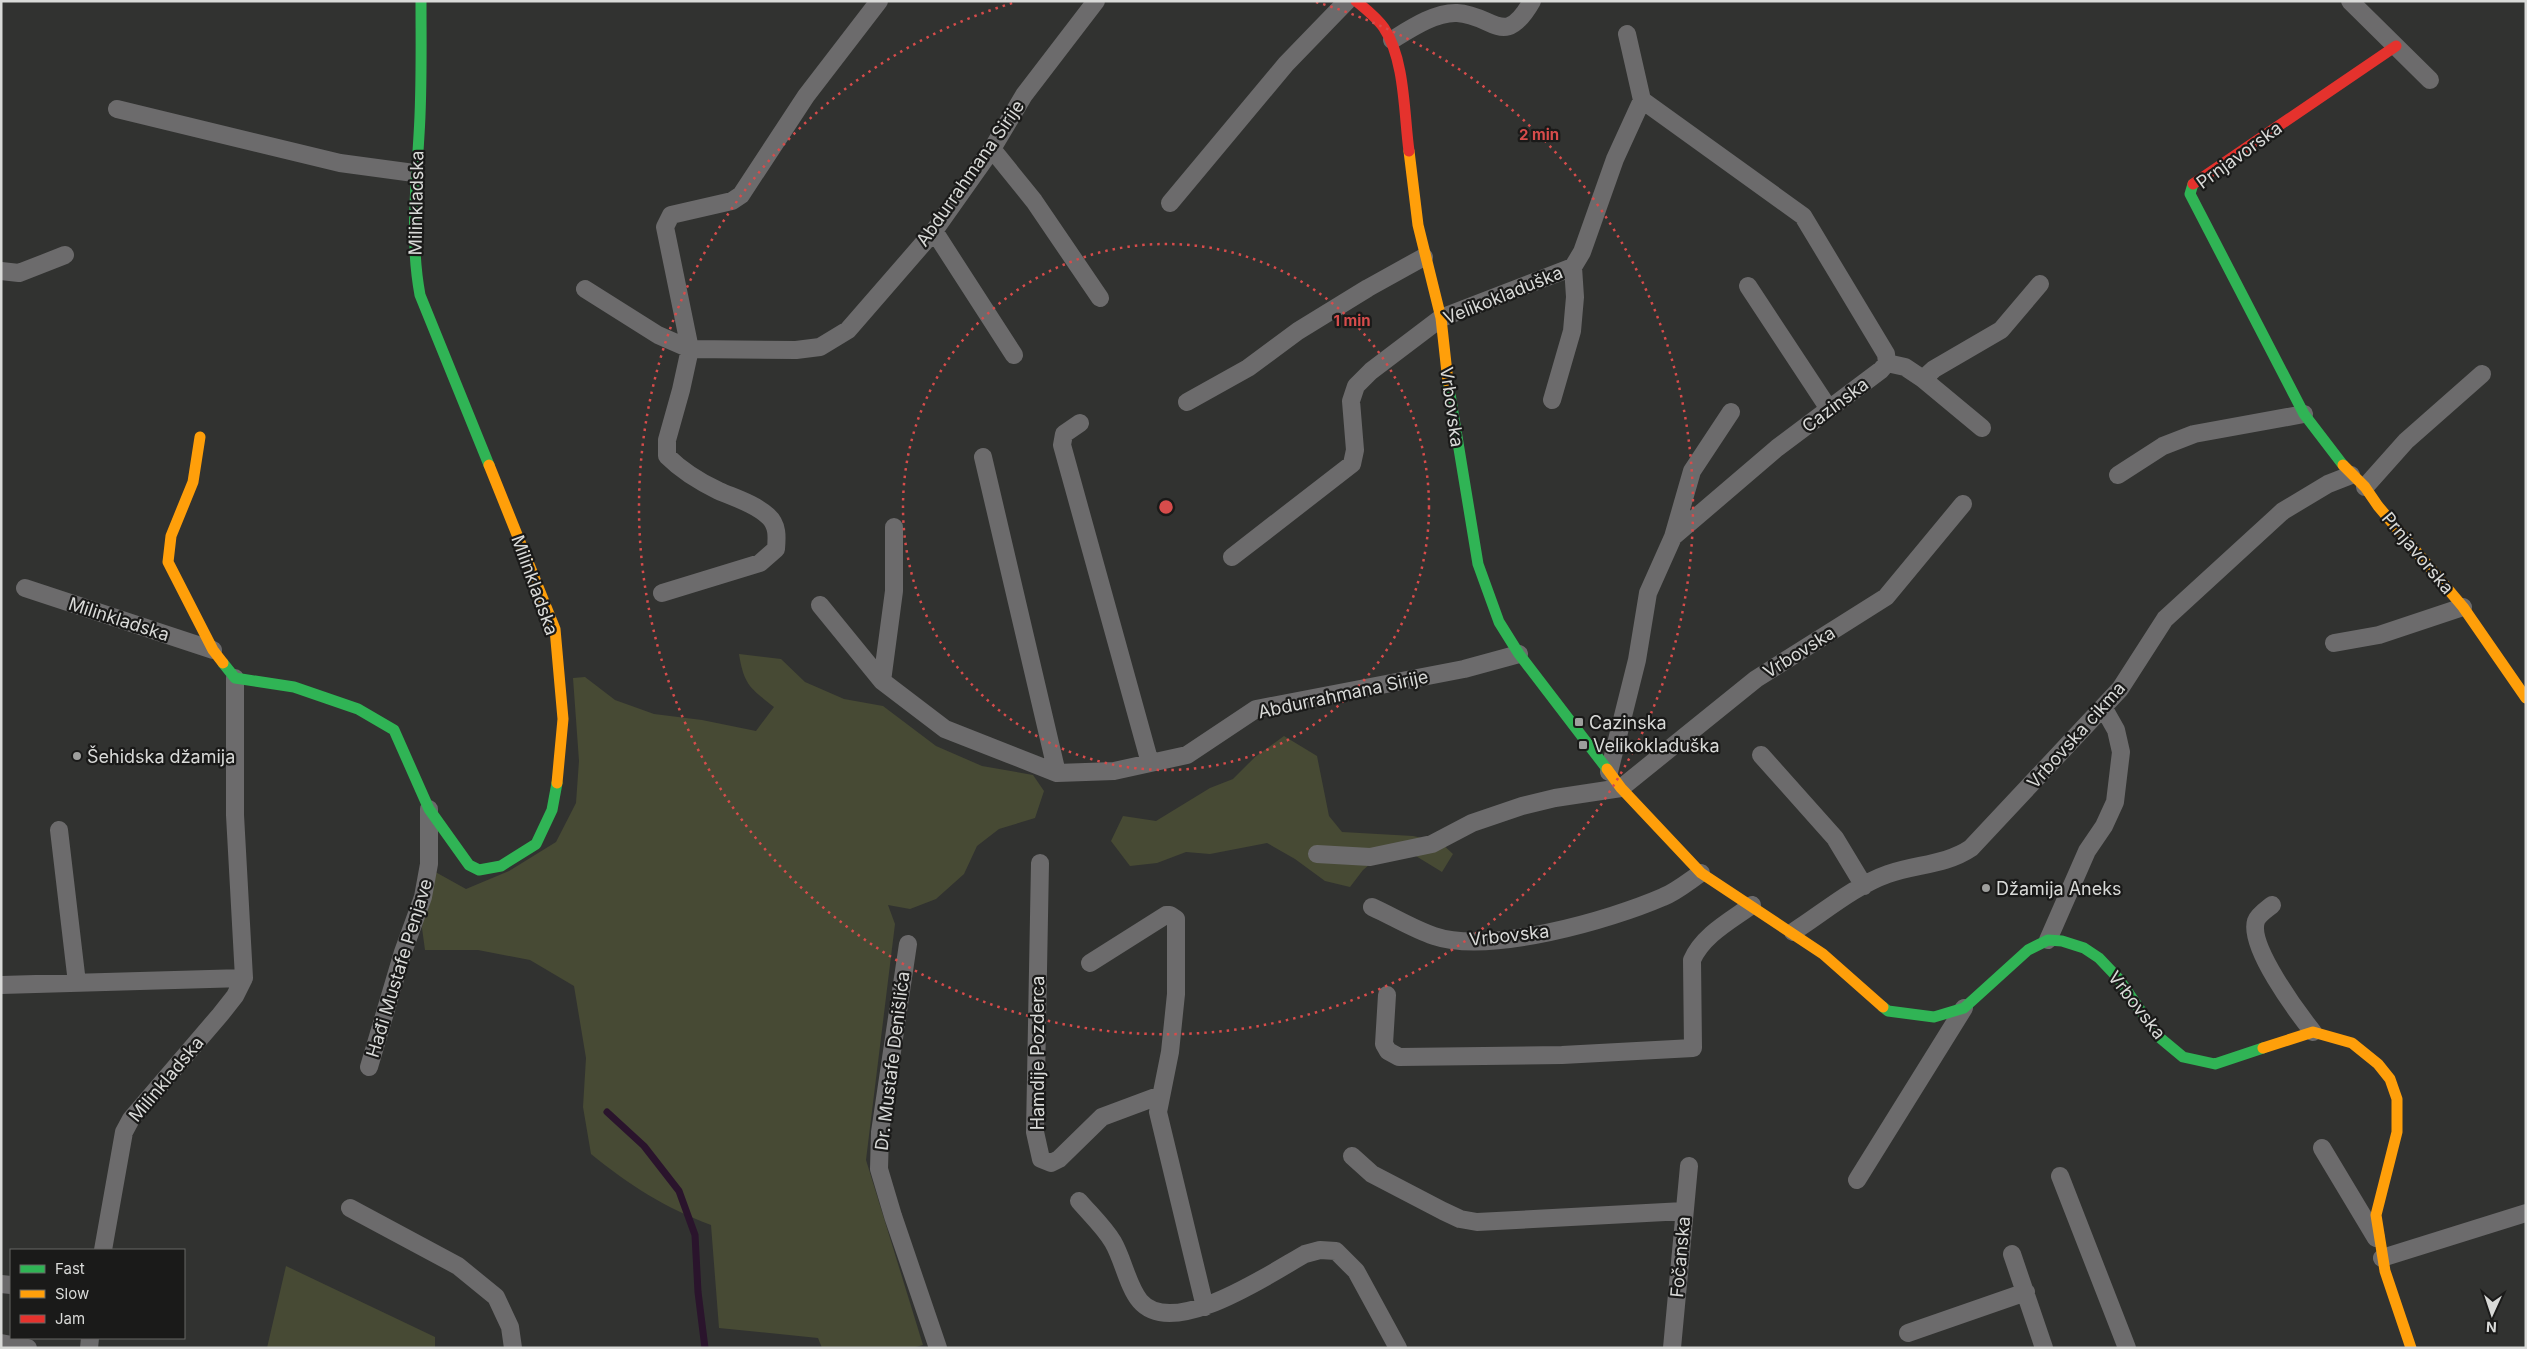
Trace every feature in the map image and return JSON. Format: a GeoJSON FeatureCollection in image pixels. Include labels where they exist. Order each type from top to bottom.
{"type":"FeatureCollection","features":[{"type":"Feature","properties":{"kind":"street","name":"Milinkladska"},"geometry":{"type":"LineString","coordinates":[[200,437],[198,456],[188,497],[166,546],[168,562],[212,650],[236,678],[294,687],[358,709],[394,730],[429,809],[469,865],[479,870],[500,866],[536,844],[554,802],[560,769],[563,719],[555,629],[420,295],[413,251],[414,173],[420,114],[421,1]]}},
{"type":"Feature","properties":{"kind":"street"},"geometry":{"type":"LineString","coordinates":[[662,593],[760,563],[776,549],[777,530],[769,516],[747,503],[697,480],[680,469],[667,456],[667,440],[682,390],[690,349],[665,226],[671,216],[732,201],[742,195],[806,96],[879,1]]}},
{"type":"Feature","properties":{"kind":"street","name":"Abdurrahmana Sirije"},"geometry":{"type":"LineString","coordinates":[[585,289],[658,335],[690,349],[796,350],[820,347],[848,330],[934,231],[992,149],[1024,95],[1096,1]]}},
{"type":"Feature","properties":{"kind":"street"},"geometry":{"type":"LineString","coordinates":[[1170,203],[1286,64],[1348,1]]}},
{"type":"Feature","properties":{"kind":"street","name":"Vrbovska"},"geometry":{"type":"LineString","coordinates":[[1356,1],[1383,26],[1392,40],[1405,109],[1424,257],[1440,318],[1448,386],[1478,564],[1499,622],[1519,654],[1609,772],[1701,873],[1793,932],[1823,954],[1888,1011],[1934,1017],[1964,1008]]}},
{"type":"Feature","properties":{"kind":"street"},"geometry":{"type":"LineString","coordinates":[[1392,40],[1440,16],[1456,13],[1495,26],[1509,27],[1522,19],[1532,1]]}},
{"type":"Feature","properties":{"kind":"street"},"geometry":{"type":"LineString","coordinates":[[2350,1],[2430,80]]}},
{"type":"Feature","properties":{"kind":"street"},"geometry":{"type":"LineString","coordinates":[[1627,34],[1642,100],[1803,216],[1886,354],[1887,363],[1905,367],[1923,379],[1982,428]]}},
{"type":"Feature","properties":{"kind":"street","name":"Prnjavorska"},"geometry":{"type":"LineString","coordinates":[[2396,46],[2200,178],[2190,194],[2304,414],[2350,474],[2365,487],[2378,506],[2463,607],[2526,698]]}},
{"type":"Feature","properties":{"kind":"street","name":"Velikokladuška"},"geometry":{"type":"LineString","coordinates":[[1552,400],[1572,331],[1575,297],[1573,267],[1582,252],[1615,160],[1642,100]]}},
{"type":"Feature","properties":{"kind":"street"},"geometry":{"type":"LineString","coordinates":[[116,109],[340,163],[414,173]]}},
{"type":"Feature","properties":{"kind":"street"},"geometry":{"type":"LineString","coordinates":[[992,149],[1034,201],[1100,298]]}},
{"type":"Feature","properties":{"kind":"street"},"geometry":{"type":"LineString","coordinates":[[934,231],[1014,355]]}},
{"type":"Feature","properties":{"kind":"street"},"geometry":{"type":"LineString","coordinates":[[1,271],[19,273],[65,255]]}},
{"type":"Feature","properties":{"kind":"street"},"geometry":{"type":"LineString","coordinates":[[1187,402],[1248,368],[1298,331],[1368,288],[1424,257]]}},
{"type":"Feature","properties":{"kind":"street","name":"Velikokladuška"},"geometry":{"type":"LineString","coordinates":[[1232,557],[1352,464],[1355,450],[1351,401],[1356,386],[1371,371],[1440,318],[1573,267]]}},
{"type":"Feature","properties":{"kind":"street"},"geometry":{"type":"LineString","coordinates":[[1923,379],[1934,369],[2001,330],[2040,284]]}},
{"type":"Feature","properties":{"kind":"street"},"geometry":{"type":"LineString","coordinates":[[1748,286],[1829,409]]}},
{"type":"Feature","properties":{"kind":"street","name":"Cazinska"},"geometry":{"type":"LineString","coordinates":[[1609,772],[1637,660],[1648,593],[1673,536],[1777,448],[1881,370],[1887,363]]}},
{"type":"Feature","properties":{"kind":"street"},"geometry":{"type":"LineString","coordinates":[[2365,487],[2406,441],[2482,374]]}},
{"type":"Feature","properties":{"kind":"street"},"geometry":{"type":"LineString","coordinates":[[1673,536],[1692,471],[1731,412]]}},
{"type":"Feature","properties":{"kind":"street"},"geometry":{"type":"LineString","coordinates":[[2118,475],[2163,446],[2194,434],[2304,414]]}},
{"type":"Feature","properties":{"kind":"street"},"geometry":{"type":"LineString","coordinates":[[1080,423],[1064,434],[1062,445],[1150,763]]}},
{"type":"Feature","properties":{"kind":"street"},"geometry":{"type":"LineString","coordinates":[[983,457],[1058,773]]}},
{"type":"Feature","properties":{"kind":"street","name":"Vrbovska cikma"},"geometry":{"type":"LineString","coordinates":[[1793,932],[1864,886],[1888,874],[1957,857],[1971,848],[2120,689],[2165,619],[2283,511],[2328,484],[2350,474]]}},
{"type":"Feature","properties":{"kind":"street","name":"Vrbovska"},"geometry":{"type":"LineString","coordinates":[[1622,788],[1756,679],[1886,598],[1963,504]]}},
{"type":"Feature","properties":{"kind":"street"},"geometry":{"type":"LineString","coordinates":[[882,681],[894,591],[894,527]]}},
{"type":"Feature","properties":{"kind":"street","name":"Milinkladska"},"geometry":{"type":"LineString","coordinates":[[25,588],[212,650]]}},
{"type":"Feature","properties":{"kind":"street","name":"Abdurrahmana Sirije"},"geometry":{"type":"LineString","coordinates":[[820,605],[882,681],[946,729],[1058,773],[1114,771],[1187,755],[1256,709],[1464,669],[1519,654]]}},
{"type":"Feature","properties":{"kind":"street"},"geometry":{"type":"LineString","coordinates":[[2334,642],[2379,635],[2463,607]]}},
{"type":"Feature","properties":{"kind":"street"},"geometry":{"type":"LineString","coordinates":[[1,985],[244,978],[235,815],[236,678]]}},
{"type":"Feature","properties":{"kind":"street"},"geometry":{"type":"LineString","coordinates":[[2048,940],[2087,851],[2104,826],[2115,802],[2121,752],[2116,730],[2103,707]]}},
{"type":"Feature","properties":{"kind":"street"},"geometry":{"type":"LineString","coordinates":[[1761,755],[1835,838],[1864,886]]}},
{"type":"Feature","properties":{"kind":"street"},"geometry":{"type":"LineString","coordinates":[[1317,854],[1370,857],[1414,848],[1432,844],[1472,823],[1522,806],[1555,798],[1622,788]]}},
{"type":"Feature","properties":{"kind":"street","name":"Hađi Mustafe Penjave"},"geometry":{"type":"LineString","coordinates":[[369,1067],[403,952],[423,897],[429,864],[429,809]]}},
{"type":"Feature","properties":{"kind":"street"},"geometry":{"type":"LineString","coordinates":[[59,830],[77,983]]}},
{"type":"Feature","properties":{"kind":"street","name":"Hamdije Pozderca"},"geometry":{"type":"LineString","coordinates":[[1040,863],[1035,1132],[1041,1159],[1051,1163],[1059,1159],[1102,1116],[1161,1095]]}},
{"type":"Feature","properties":{"kind":"street","name":"Vrbovska"},"geometry":{"type":"LineString","coordinates":[[1372,907],[1435,936],[1477,942],[1529,936],[1594,921],[1665,896],[1701,873]]}},
{"type":"Feature","properties":{"kind":"street"},"geometry":{"type":"LineString","coordinates":[[2272,905],[2256,919],[2254,931],[2256,942],[2283,989],[2313,1032],[2352,1043],[2378,1064],[2390,1079],[2397,1099],[2398,1132],[2376,1215],[2381,1250],[2411,1348]]}},
{"type":"Feature","properties":{"kind":"street"},"geometry":{"type":"LineString","coordinates":[[1387,995],[1384,1044],[1388,1050],[1399,1057],[1562,1054],[1693,1048],[1692,960],[1697,949],[1706,940],[1752,906]]}},
{"type":"Feature","properties":{"kind":"street"},"geometry":{"type":"LineString","coordinates":[[1090,964],[1166,915],[1170,914],[1176,919],[1176,994],[1170,1052],[1158,1112],[1205,1306]]}},
{"type":"Feature","properties":{"kind":"street","name":"Vrbovska"},"geometry":{"type":"LineString","coordinates":[[1857,1180],[1964,1008],[2028,950],[2048,940],[2062,941],[2084,948],[2099,958],[2118,978],[2158,1037],[2183,1057],[2216,1064],[2313,1032]]}},
{"type":"Feature","properties":{"kind":"street","name":"Dr. Mustafe Denišlića"},"geometry":{"type":"LineString","coordinates":[[908,944],[883,1105],[880,1132],[880,1169],[893,1216],[938,1348]]}},
{"type":"Feature","properties":{"kind":"street","name":"Milinkladska"},"geometry":{"type":"LineString","coordinates":[[103,1249],[124,1132],[131,1119],[235,996],[244,978]]}},
{"type":"Feature","properties":{"kind":"street"},"geometry":{"type":"LineString","coordinates":[[2322,1148],[2381,1250]]}},
{"type":"Feature","properties":{"kind":"street"},"geometry":{"type":"LineString","coordinates":[[1352,1156],[1372,1174],[1460,1219],[1477,1222],[1684,1211]]}},
{"type":"Feature","properties":{"kind":"street","name":"Fočanska"},"geometry":{"type":"LineString","coordinates":[[1672,1348],[1689,1166]]}},
{"type":"Feature","properties":{"kind":"street"},"geometry":{"type":"LineString","coordinates":[[2060,1176],[2127,1348]]}},
{"type":"Feature","properties":{"kind":"street"},"geometry":{"type":"LineString","coordinates":[[1079,1201],[1113,1242],[1139,1301],[1154,1312],[1175,1314],[1205,1306],[1305,1254],[1320,1250],[1336,1251],[1356,1271],[1398,1348]]}},
{"type":"Feature","properties":{"kind":"street"},"geometry":{"type":"LineString","coordinates":[[350,1208],[458,1266],[496,1297],[510,1326],[512,1348]]}},
{"type":"Feature","properties":{"kind":"street"},"geometry":{"type":"LineString","coordinates":[[2381,1250],[2526,1214]]}},
{"type":"Feature","properties":{"kind":"street"},"geometry":{"type":"LineString","coordinates":[[2012,1254],[2044,1348]]}},
{"type":"Feature","properties":{"kind":"street"},"geometry":{"type":"LineString","coordinates":[[1908,1333],[2026,1292]]}},
{"type":"Feature","properties":{"kind":"street"},"geometry":{"type":"LineString","coordinates":[[1,1343],[28,1348]]}},
{"type":"Feature","properties":{"kind":"green space"},"geometry":{"type":"Polygon","coordinates":[[[739,654],[781,659],[805,682],[844,699],[883,706],[936,746],[982,766],[1033,775],[1044,791],[1035,818],[999,829],[977,846],[964,874],[936,899],[910,909],[888,905],[895,924],[866,1160],[923,1345],[912,1348],[822,1348],[818,1338],[719,1328],[711,1225],[678,1211],[648,1195],[619,1176],[591,1154],[583,1107],[586,1058],[574,986],[530,960],[478,950],[425,950],[422,928],[430,869],[466,889],[509,871],[556,842],[576,803],[579,761],[573,678],[585,677],[615,700],[654,714],[702,720],[756,731],[774,707],[749,685],[743,673],[739,654]]]}},
{"type":"Feature","properties":{"kind":"green space"},"geometry":{"type":"Polygon","coordinates":[[[1284,736],[1317,756],[1329,816],[1342,832],[1413,836],[1440,842],[1453,854],[1442,872],[1411,853],[1388,849],[1363,870],[1350,887],[1325,881],[1295,859],[1267,843],[1210,854],[1186,852],[1157,863],[1130,866],[1111,841],[1123,816],[1156,821],[1210,788],[1233,779],[1255,757],[1284,736]]]}},
{"type":"Feature","properties":{"kind":"green space"},"geometry":{"type":"Polygon","coordinates":[[[286,1266],[435,1337],[435,1348],[267,1348],[286,1266]]]}},
{"type":"Feature","properties":{"kind":"waterway"},"geometry":{"type":"LineString","coordinates":[[607,1112],[644,1146],[679,1191],[695,1235],[698,1292],[705,1348]]}},
{"type":"Feature","properties":{"kind":"traffic: fast"},"geometry":{"type":"LineString","coordinates":[[421,1],[421,101],[414,235],[417,275],[420,295],[489,465]]}},
{"type":"Feature","properties":{"kind":"traffic: fast"},"geometry":{"type":"LineString","coordinates":[[2193,184],[2190,194],[2304,414],[2343,465]]}},
{"type":"Feature","properties":{"kind":"traffic: fast"},"geometry":{"type":"LineString","coordinates":[[1448,382],[1478,564],[1499,622],[1519,654],[1607,769]]}},
{"type":"Feature","properties":{"kind":"traffic: fast"},"geometry":{"type":"LineString","coordinates":[[223,663],[235,678],[294,687],[358,709],[394,730],[429,809],[469,865],[479,870],[501,866],[536,844],[552,810],[557,783]]}},
{"type":"Feature","properties":{"kind":"traffic: fast"},"geometry":{"type":"LineString","coordinates":[[1883,1007],[1888,1011],[1934,1017],[1964,1008],[2028,950],[2048,940],[2062,941],[2084,948],[2099,958],[2118,978],[2159,1037],[2183,1057],[2215,1064],[2263,1048]]}},
{"type":"Feature","properties":{"kind":"traffic: slow"},"geometry":{"type":"LineString","coordinates":[[1409,151],[1418,225],[1441,318],[1448,382]]}},
{"type":"Feature","properties":{"kind":"traffic: slow"},"geometry":{"type":"LineString","coordinates":[[200,437],[193,482],[171,536],[168,562],[213,650],[223,663]]}},
{"type":"Feature","properties":{"kind":"traffic: slow"},"geometry":{"type":"LineString","coordinates":[[489,465],[555,629],[563,719],[557,783]]}},
{"type":"Feature","properties":{"kind":"traffic: slow"},"geometry":{"type":"LineString","coordinates":[[2343,465],[2365,487],[2378,506],[2463,607],[2526,698]]}},
{"type":"Feature","properties":{"kind":"traffic: slow"},"geometry":{"type":"LineString","coordinates":[[1607,769],[1621,788],[1701,873],[1823,954],[1883,1007]]}},
{"type":"Feature","properties":{"kind":"traffic: slow"},"geometry":{"type":"LineString","coordinates":[[2263,1048],[2313,1032],[2352,1043],[2378,1064],[2390,1079],[2397,1099],[2397,1132],[2376,1215],[2385,1271],[2411,1348]]}},
{"type":"Feature","properties":{"kind":"traffic: jam"},"geometry":{"type":"LineString","coordinates":[[1356,1],[1375,17],[1384,28],[1396,55],[1400,71],[1409,151]]}},
{"type":"Feature","properties":{"kind":"traffic: jam"},"geometry":{"type":"LineString","coordinates":[[2193,184],[2396,46]]}},
{"type":"Feature","properties":{"kind":"place","name":"Cazinska"},"geometry":{"type":"Point","coordinates":[1579,722]}},
{"type":"Feature","properties":{"kind":"place","name":"Velikokladuška"},"geometry":{"type":"Point","coordinates":[1583,745]}},
{"type":"Feature","properties":{"kind":"place","name":"Šehidska džamija"},"geometry":{"type":"Point","coordinates":[77,756]}},
{"type":"Feature","properties":{"kind":"place","name":"Džamija Aneks"},"geometry":{"type":"Point","coordinates":[1986,888]}}]}
